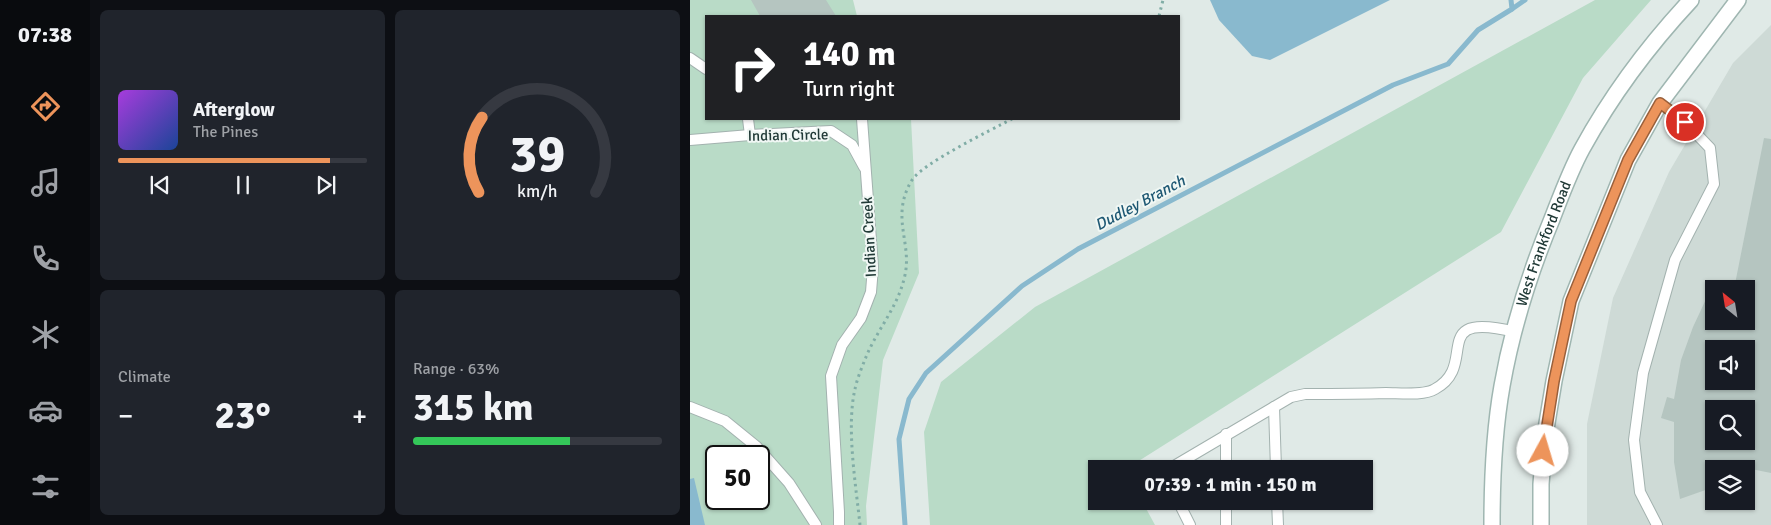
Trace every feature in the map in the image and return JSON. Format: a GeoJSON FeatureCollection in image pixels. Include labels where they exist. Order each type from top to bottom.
{"type":"FeatureCollection","features":[{"type":"Feature","properties":{"kind":"main road","name":"West Frankford Road"},"geometry":{"type":"LineString","coordinates":[[1492,525],[1497,425],[1502,385],[1535,260],[1581,151],[1613,97],[1670,23],[1691,0]]}},
{"type":"Feature","properties":{"kind":"main road"},"geometry":{"type":"LineString","coordinates":[[1541,525],[1541,484],[1545,435],[1571,301],[1628,160],[1660,103],[1738,0]]}},
{"type":"Feature","properties":{"kind":"lane"},"geometry":{"type":"LineString","coordinates":[[690,58],[705,67]]}},
{"type":"Feature","properties":{"kind":"lane"},"geometry":{"type":"LineString","coordinates":[[1657,525],[1640,492],[1634,440],[1643,373],[1675,260],[1714,184],[1710,148],[1685,122],[1660,103]]}},
{"type":"Feature","properties":{"kind":"lane"},"geometry":{"type":"LineString","coordinates":[[748,120],[750,135]]}},
{"type":"Feature","properties":{"kind":"lane","name":"Indian Creek"},"geometry":{"type":"LineString","coordinates":[[839,525],[831,376],[842,345],[861,318],[871,292],[873,267],[862,120]]}},
{"type":"Feature","properties":{"kind":"lane","name":"Indian Circle"},"geometry":{"type":"LineString","coordinates":[[690,140],[831,131],[852,145],[866,172]]}},
{"type":"Feature","properties":{"kind":"lane"},"geometry":{"type":"LineString","coordinates":[[1184,460],[1291,397],[1305,394],[1414,393],[1434,390],[1452,375],[1456,363],[1458,342],[1463,333],[1470,328],[1480,326],[1515,332]]}},
{"type":"Feature","properties":{"kind":"lane"},"geometry":{"type":"LineString","coordinates":[[690,407],[725,421],[757,447],[789,483],[816,525]]}},
{"type":"Feature","properties":{"kind":"lane"},"geometry":{"type":"LineString","coordinates":[[1274,407],[1276,460]]}},
{"type":"Feature","properties":{"kind":"lane"},"geometry":{"type":"LineString","coordinates":[[1226,434],[1226,460]]}},
{"type":"Feature","properties":{"kind":"lane"},"geometry":{"type":"LineString","coordinates":[[1182,510],[1190,525]]}},
{"type":"Feature","properties":{"kind":"lane"},"geometry":{"type":"LineString","coordinates":[[1226,510],[1226,525]]}},
{"type":"Feature","properties":{"kind":"lane"},"geometry":{"type":"LineString","coordinates":[[1277,510],[1278,525]]}},
{"type":"Feature","properties":{"kind":"path"},"geometry":{"type":"LineString","coordinates":[[1159,15],[1163,0]]}},
{"type":"Feature","properties":{"kind":"path"},"geometry":{"type":"LineString","coordinates":[[860,525],[852,419],[855,389],[866,356],[898,296],[905,278],[906,262],[901,214],[905,195],[913,178],[930,164],[1010,120]]}},
{"type":"Feature","properties":{"kind":"shaded area"},"geometry":{"type":"Polygon","coordinates":[[[1771,25],[1771,525],[1587,525],[1587,424],[1613,298],[1669,172],[1733,63],[1771,25]]]}},
{"type":"Feature","properties":{"kind":"green space"},"geometry":{"type":"Polygon","coordinates":[[[690,0],[853,0],[857,15],[705,15],[705,120],[911,120],[919,273],[883,360],[866,506],[867,525],[690,525],[690,0]]]}},
{"type":"Feature","properties":{"kind":"green space"},"geometry":{"type":"Polygon","coordinates":[[[1595,0],[1651,0],[1583,78],[1501,232],[1140,460],[1088,460],[1088,510],[1147,510],[1155,525],[930,525],[924,432],[941,382],[1035,307],[1595,0]]]}},
{"type":"Feature","properties":{"kind":"water"},"geometry":{"type":"Polygon","coordinates":[[[1210,0],[1390,0],[1270,60],[1252,56],[1219,20],[1210,0]]]}},
{"type":"Feature","properties":{"kind":"water"},"geometry":{"type":"Polygon","coordinates":[[[694,478],[705,525],[690,525],[690,479],[694,478]]]}},
{"type":"Feature","properties":{"kind":"building"},"geometry":{"type":"Polygon","coordinates":[[[751,0],[826,0],[835,15],[759,15],[751,0]]]}},
{"type":"Feature","properties":{"kind":"building"},"geometry":{"type":"Polygon","coordinates":[[[1764,138],[1771,139],[1771,473],[1755,470],[1755,460],[1705,460],[1705,490],[1680,499],[1674,462],[1674,422],[1661,418],[1667,397],[1674,399],[1681,360],[1705,301],[1705,330],[1755,330],[1755,280],[1736,280],[1764,138]]]}},
{"type":"Feature","properties":{"kind":"waterway","name":"Dudley Branch"},"geometry":{"type":"LineString","coordinates":[[905,525],[899,439],[909,399],[926,373],[1022,286],[1078,249],[1393,85],[1448,64],[1478,30],[1512,9],[1511,0]]}},
{"type":"Feature","properties":{"kind":"waterway"},"geometry":{"type":"LineString","coordinates":[[1512,9],[1525,0]]}},
{"type":"Feature","properties":{"kind":"route"},"geometry":{"type":"LineString","coordinates":[[1543,451],[1554,381],[1571,301],[1628,160],[1660,103],[1685,122]]}}]}
